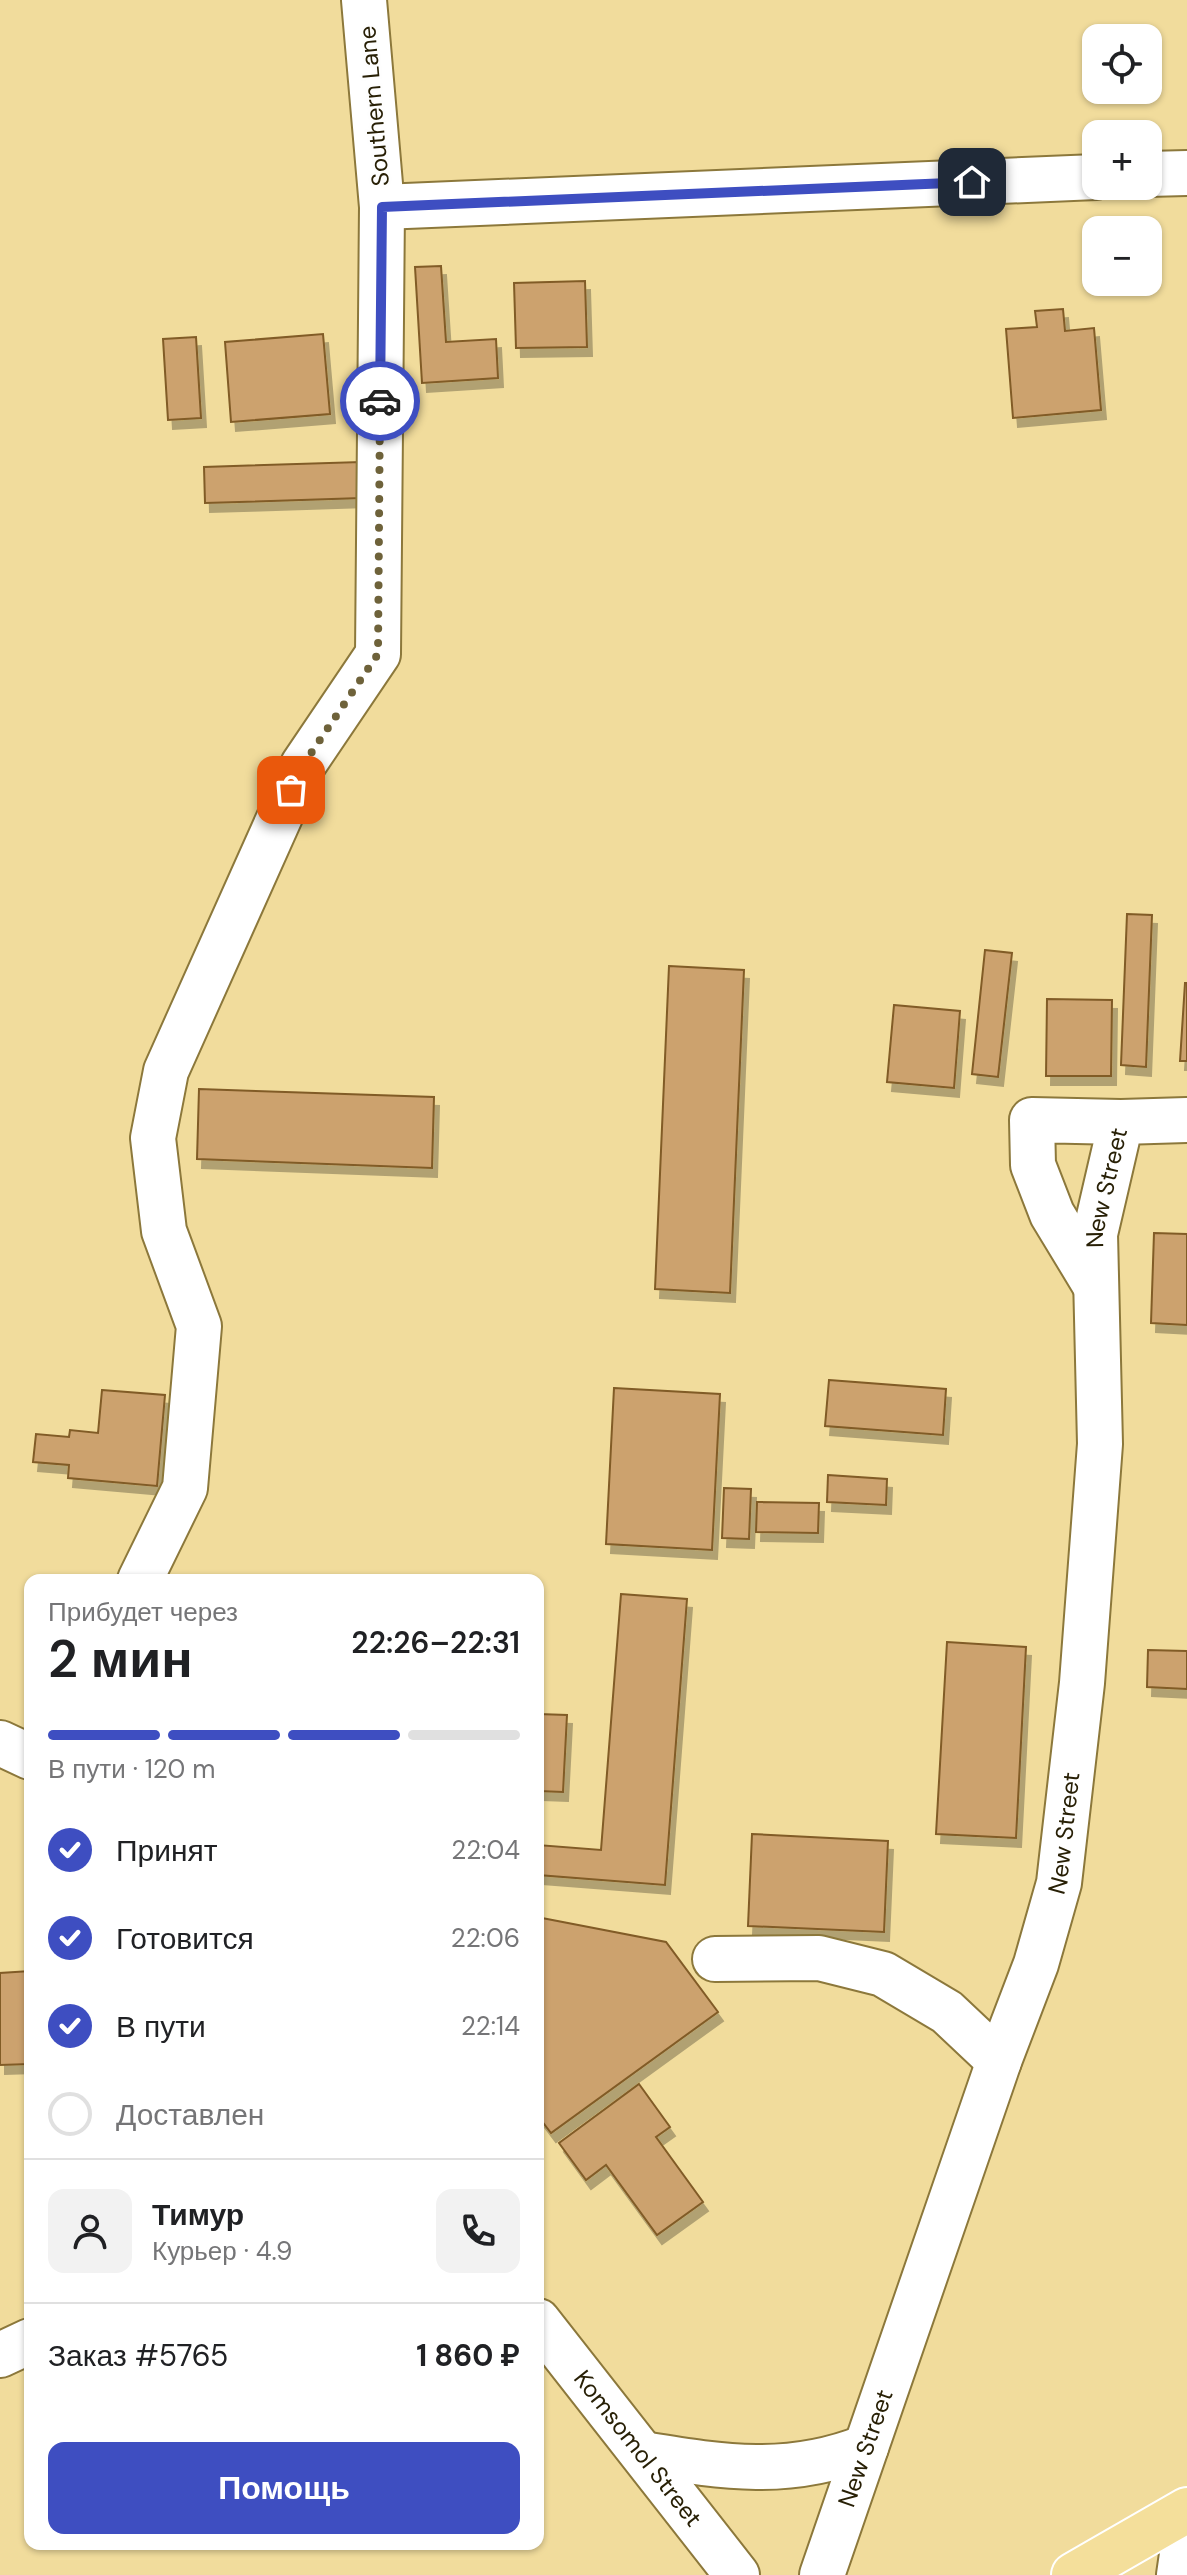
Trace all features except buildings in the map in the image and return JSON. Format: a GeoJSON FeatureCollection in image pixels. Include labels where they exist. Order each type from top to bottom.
{"type":"FeatureCollection","features":[{"type":"Feature","properties":{"kind":"main road"},"geometry":{"type":"LineString","coordinates":[[1074,2575],[1187,2510]]}},
{"type":"Feature","properties":{"kind":"street","name":"Southern Lane"},"geometry":{"type":"LineString","coordinates":[[143,1574],[185,1488],[199,1326],[164,1231],[153,1138],[166,1071],[303,765],[378,654],[382,207],[364,0]]}},
{"type":"Feature","properties":{"kind":"street"},"geometry":{"type":"LineString","coordinates":[[1162,174],[1187,173]]}},
{"type":"Feature","properties":{"kind":"street"},"geometry":{"type":"LineString","coordinates":[[382,207],[1082,178]]}},
{"type":"Feature","properties":{"kind":"street"},"geometry":{"type":"LineString","coordinates":[[1097,1288],[1052,1214],[1033,1165],[1032,1120],[1121,1122]]}},
{"type":"Feature","properties":{"kind":"street","name":"New Street"},"geometry":{"type":"LineString","coordinates":[[822,2575],[999,2061],[1036,1964],[1059,1883],[1082,1683],[1100,1444],[1095,1234],[1121,1122],[1187,1120]]}},
{"type":"Feature","properties":{"kind":"street"},"geometry":{"type":"LineString","coordinates":[[0,1743],[24,1754]]}},
{"type":"Feature","properties":{"kind":"street"},"geometry":{"type":"LineString","coordinates":[[715,1959],[819,1958],[883,1974],[947,2012],[999,2061]]}},
{"type":"Feature","properties":{"kind":"street","name":"Komsomol Street"},"geometry":{"type":"LineString","coordinates":[[544,2329],[737,2575]]}},
{"type":"Feature","properties":{"kind":"street"},"geometry":{"type":"LineString","coordinates":[[0,2355],[24,2344]]}},
{"type":"Feature","properties":{"kind":"street"},"geometry":{"type":"LineString","coordinates":[[643,2454],[726,2467],[785,2467],[836,2459],[866,2447]]}},
{"type":"Feature","properties":{"kind":"street"},"geometry":{"type":"LineString","coordinates":[[1179,2575],[1187,2520]]}},
{"type":"Feature","properties":{"kind":"way so far"},"geometry":{"type":"LineString","coordinates":[[291,790],[303,765],[378,654],[380,401]]}},
{"type":"Feature","properties":{"kind":"route"},"geometry":{"type":"LineString","coordinates":[[380,401],[382,207],[972,182]]}}]}
